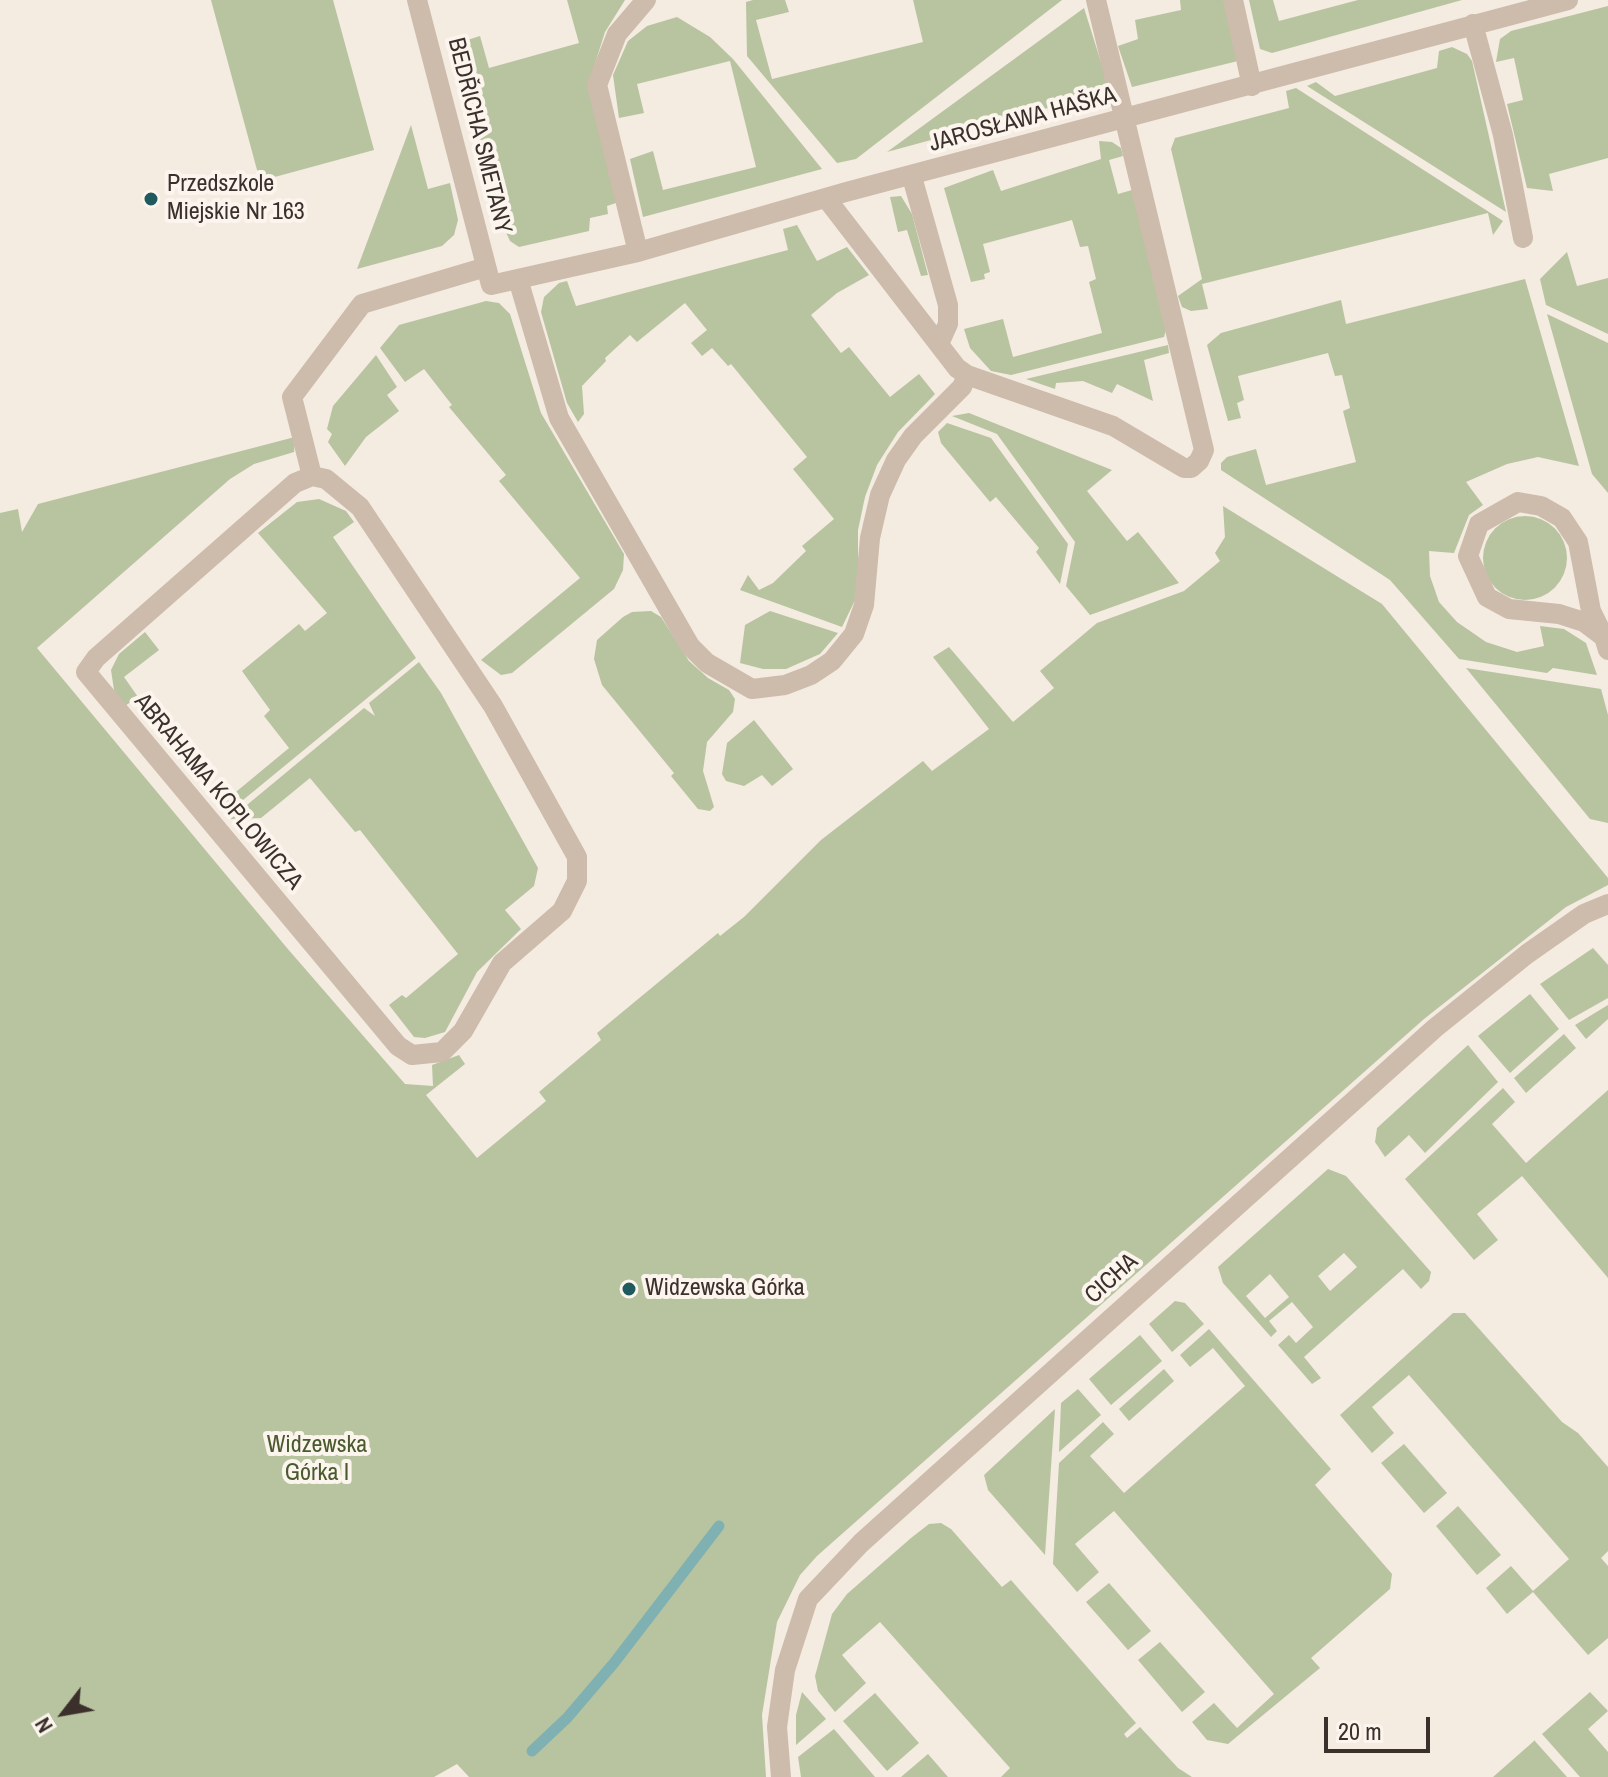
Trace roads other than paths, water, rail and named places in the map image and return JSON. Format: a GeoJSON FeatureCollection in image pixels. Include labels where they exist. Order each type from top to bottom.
{"type":"FeatureCollection","features":[{"type":"Feature","properties":{"kind":"street","name":"BEDŘICHA SMETANY"},"geometry":{"type":"LineString","coordinates":[[417,0],[489,276]]}},
{"type":"Feature","properties":{"kind":"street"},"geometry":{"type":"LineString","coordinates":[[638,252],[597,85],[617,34],[646,0]]}},
{"type":"Feature","properties":{"kind":"street"},"geometry":{"type":"LineString","coordinates":[[826,198],[939,344],[967,375],[1113,426],[1184,468],[1191,468],[1204,450],[1096,0]]}},
{"type":"Feature","properties":{"kind":"street"},"geometry":{"type":"LineString","coordinates":[[1233,0],[1252,86]]}},
{"type":"Feature","properties":{"kind":"street","name":"JAROSŁAWA HAŠKA"},"geometry":{"type":"LineString","coordinates":[[312,476],[292,397],[362,304],[489,276],[518,279],[638,252],[826,198],[1568,0]]}},
{"type":"Feature","properties":{"kind":"street"},"geometry":{"type":"LineString","coordinates":[[1473,24],[1503,135],[1523,238]]}},
{"type":"Feature","properties":{"kind":"street"},"geometry":{"type":"LineString","coordinates":[[912,177],[948,305],[948,324],[939,344]]}},
{"type":"Feature","properties":{"kind":"street"},"geometry":{"type":"LineString","coordinates":[[518,279],[559,418],[670,613],[690,646],[707,663],[752,689],[785,685],[811,675],[845,647],[864,605],[870,538],[880,495],[896,460],[913,436],[962,387],[967,375]]}},
{"type":"Feature","properties":{"kind":"street","name":"ABRAHAMA KOPLOWICZA"},"geometry":{"type":"LineString","coordinates":[[312,476],[326,479],[351,496],[411,580],[493,706],[577,857],[577,881],[562,911],[502,963],[463,1031],[442,1052],[412,1055],[398,1046],[86,672],[96,658],[295,483],[312,476]]}},
{"type":"Feature","properties":{"kind":"street"},"geometry":{"type":"LineString","coordinates":[[1518,502],[1541,506],[1562,518],[1578,542],[1591,611],[1606,644],[1584,622],[1559,614],[1509,609],[1487,597],[1468,556],[1479,524],[1518,502]]}},
{"type":"Feature","properties":{"kind":"street","name":"CICHA"},"geometry":{"type":"LineString","coordinates":[[781,1777],[777,1727],[785,1670],[808,1599],[861,1543],[1435,1028],[1527,954],[1584,914],[1608,904]]}},
{"type":"Feature","properties":{"kind":"waterway"},"geometry":{"type":"LineString","coordinates":[[532,1751],[567,1718],[614,1663],[719,1526]]}},
{"type":"Feature","properties":{"kind":"place","name":"Przedszkole Miejskie Nr 163"},"geometry":{"type":"Point","coordinates":[151,199]}},
{"type":"Feature","properties":{"kind":"place","name":"Widzewska Górka"},"geometry":{"type":"Point","coordinates":[629,1289]}},
{"type":"Feature","properties":{"kind":"park label","name":"Widzewska Górka I"},"geometry":{"type":"Point","coordinates":[317,1460]}}]}
